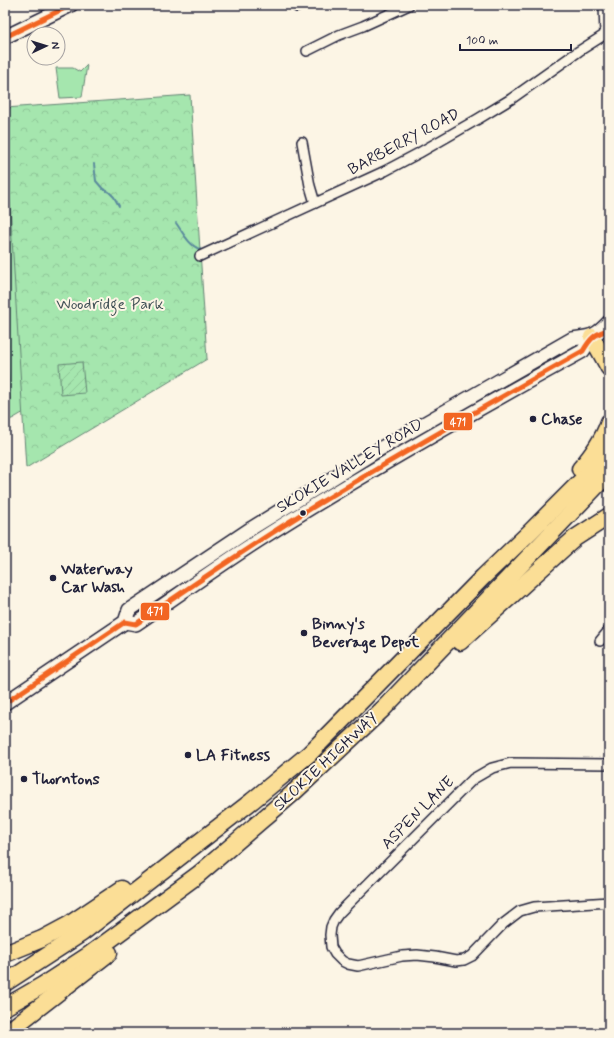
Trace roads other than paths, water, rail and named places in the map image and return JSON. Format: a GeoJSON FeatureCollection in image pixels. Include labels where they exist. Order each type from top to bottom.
{"type":"FeatureCollection","features":[{"type":"Feature","properties":{"kind":"highway"},"geometry":{"type":"LineString","coordinates":[[604,332],[609,368]]}},
{"type":"Feature","properties":{"kind":"highway"},"geometry":{"type":"LineString","coordinates":[[503,558],[526,528],[592,455],[609,422]]}},
{"type":"Feature","properties":{"kind":"highway","name":"SKOKIE HIGHWAY"},"geometry":{"type":"LineString","coordinates":[[5,983],[82,933],[252,801],[310,752],[609,453]]}},
{"type":"Feature","properties":{"kind":"highway","name":"SKOKIE HIGHWAY"},"geometry":{"type":"LineString","coordinates":[[5,1007],[43,985],[88,955],[199,874],[292,794],[383,709],[609,473]]}},
{"type":"Feature","properties":{"kind":"highway"},"geometry":{"type":"LineString","coordinates":[[383,709],[429,671],[575,538],[609,516]]}},
{"type":"Feature","properties":{"kind":"highway"},"geometry":{"type":"LineString","coordinates":[[5,954],[42,939],[70,924],[252,801]]}},
{"type":"Feature","properties":{"kind":"highway"},"geometry":{"type":"LineString","coordinates":[[6,1033],[144,926],[172,902],[199,874]]}},
{"type":"Feature","properties":{"kind":"main road"},"geometry":{"type":"LineString","coordinates":[[5,37],[71,5]]}},
{"type":"Feature","properties":{"kind":"main road","name":"SKOKIE VALLEY ROAD"},"geometry":{"type":"LineString","coordinates":[[5,703],[125,622],[129,610],[304,495],[378,450],[572,339],[604,332]]}},
{"type":"Feature","properties":{"kind":"main road","name":"SKOKIE VALLEY ROAD"},"geometry":{"type":"LineString","coordinates":[[125,622],[136,624],[260,540],[450,426],[583,350],[604,332]]}},
{"type":"Feature","properties":{"kind":"main road"},"geometry":{"type":"LineString","coordinates":[[304,495],[312,508]]}},
{"type":"Feature","properties":{"kind":"main road"},"geometry":{"type":"LineString","coordinates":[[252,528],[260,540]]}},
{"type":"Feature","properties":{"kind":"street"},"geometry":{"type":"LineString","coordinates":[[307,51],[338,34],[362,26],[409,5]]}},
{"type":"Feature","properties":{"kind":"street"},"geometry":{"type":"LineString","coordinates":[[605,6],[607,33]]}},
{"type":"Feature","properties":{"kind":"street","name":"BARBERRY ROAD"},"geometry":{"type":"LineString","coordinates":[[200,256],[385,171],[419,153],[511,99],[579,50],[607,33]]}},
{"type":"Feature","properties":{"kind":"street"},"geometry":{"type":"LineString","coordinates":[[302,142],[310,186],[315,203]]}},
{"type":"Feature","properties":{"kind":"street"},"geometry":{"type":"LineString","coordinates":[[600,640],[609,630]]}},
{"type":"Feature","properties":{"kind":"street","name":"ASPEN LANE"},"geometry":{"type":"LineString","coordinates":[[609,764],[511,763],[492,768],[473,779],[334,920],[330,935],[331,947],[342,961],[358,966],[388,959],[416,955],[456,961],[464,960],[472,956],[503,924],[520,911],[534,907],[609,902]]}},
{"type":"Feature","properties":{"kind":"waterway"},"geometry":{"type":"LineString","coordinates":[[94,164],[96,181],[103,189],[114,197],[119,206]]}},
{"type":"Feature","properties":{"kind":"waterway"},"geometry":{"type":"LineString","coordinates":[[176,223],[189,242],[200,249]]}},
{"type":"Feature","properties":{"kind":"place","name":"Chase"},"geometry":{"type":"Point","coordinates":[533,419]}},
{"type":"Feature","properties":{"kind":"place","name":"Waterway Car Wash"},"geometry":{"type":"Point","coordinates":[53,578]}},
{"type":"Feature","properties":{"kind":"place","name":"Binny's Beverage Depot"},"geometry":{"type":"Point","coordinates":[304,633]}},
{"type":"Feature","properties":{"kind":"place","name":"LA Fitness"},"geometry":{"type":"Point","coordinates":[188,755]}},
{"type":"Feature","properties":{"kind":"place","name":"Thorntons"},"geometry":{"type":"Point","coordinates":[24,779]}},
{"type":"Feature","properties":{"kind":"park label","name":"Woodridge Park"},"geometry":{"type":"Point","coordinates":[110,304]}}]}
